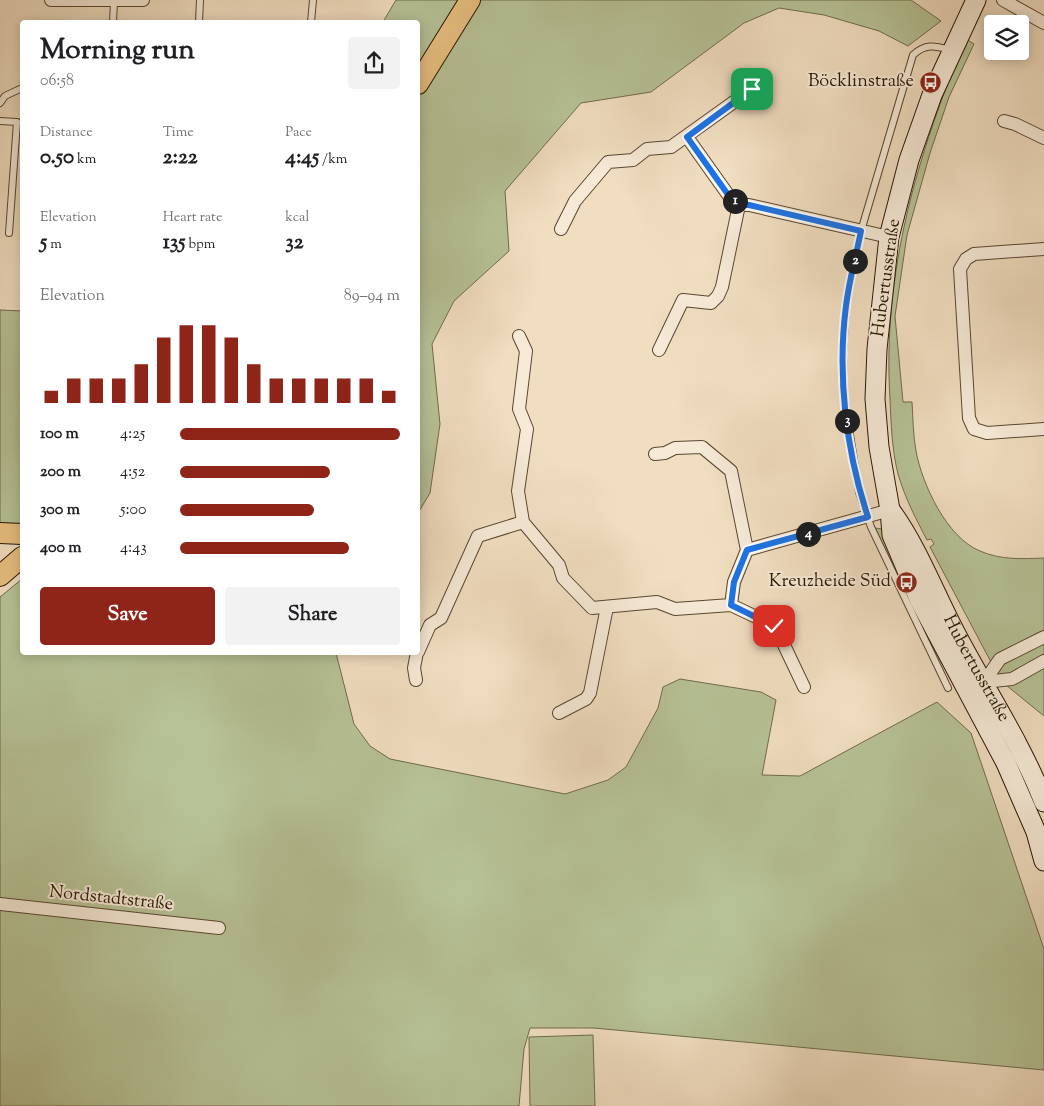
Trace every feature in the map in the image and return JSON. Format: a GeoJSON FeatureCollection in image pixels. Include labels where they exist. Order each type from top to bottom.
{"type":"FeatureCollection","features":[{"type":"Feature","properties":{"kind":"main road"},"geometry":{"type":"LineString","coordinates":[[420,81],[470,0]]}},
{"type":"Feature","properties":{"kind":"main road"},"geometry":{"type":"LineString","coordinates":[[0,533],[20,534]]}},
{"type":"Feature","properties":{"kind":"main road"},"geometry":{"type":"LineString","coordinates":[[2,569],[20,558]]}},
{"type":"Feature","properties":{"kind":"street"},"geometry":{"type":"LineString","coordinates":[[51,0],[114,2],[143,0]]}},
{"type":"Feature","properties":{"kind":"street","name":"Hubertusstraße"},"geometry":{"type":"LineString","coordinates":[[976,0],[932,95],[909,160],[889,237],[881,292],[875,399],[879,447],[890,510],[892,535],[938,650],[976,686],[1033,773],[1044,802]]}},
{"type":"Feature","properties":{"kind":"street"},"geometry":{"type":"LineString","coordinates":[[1003,0],[1044,23]]}},
{"type":"Feature","properties":{"kind":"street"},"geometry":{"type":"LineString","coordinates":[[561,229],[575,201],[608,162],[633,160],[647,149],[671,147],[752,89],[764,87]]}},
{"type":"Feature","properties":{"kind":"street"},"geometry":{"type":"LineString","coordinates":[[1004,122],[1015,124],[1044,138]]}},
{"type":"Feature","properties":{"kind":"street"},"geometry":{"type":"LineString","coordinates":[[687,137],[729,196],[739,205],[749,205],[889,237]]}},
{"type":"Feature","properties":{"kind":"street"},"geometry":{"type":"LineString","coordinates":[[659,350],[683,300],[710,303],[718,296],[722,288],[739,205]]}},
{"type":"Feature","properties":{"kind":"street"},"geometry":{"type":"LineString","coordinates":[[1044,249],[974,254],[966,259],[960,269],[969,418],[974,429],[987,433],[1044,429]]}},
{"type":"Feature","properties":{"kind":"street"},"geometry":{"type":"LineString","coordinates":[[520,336],[526,351],[519,409],[527,429],[518,491],[524,522],[560,564],[563,578],[592,608],[657,602],[675,609],[731,605],[774,626],[804,687]]}},
{"type":"Feature","properties":{"kind":"street"},"geometry":{"type":"LineString","coordinates":[[655,454],[665,453],[676,448],[702,447],[730,472],[747,550],[734,582],[731,605]]}},
{"type":"Feature","properties":{"kind":"street"},"geometry":{"type":"LineString","coordinates":[[747,550],[890,510]]}},
{"type":"Feature","properties":{"kind":"street","name":"Hubertusstraße"},"geometry":{"type":"LineString","coordinates":[[890,510],[904,529],[976,686],[1006,763],[1036,832],[1044,862]]}},
{"type":"Feature","properties":{"kind":"street"},"geometry":{"type":"LineString","coordinates":[[420,646],[430,625],[440,618],[448,604],[478,536],[524,522]]}},
{"type":"Feature","properties":{"kind":"street"},"geometry":{"type":"LineString","coordinates":[[559,713],[586,699],[590,692],[607,607]]}},
{"type":"Feature","properties":{"kind":"street"},"geometry":{"type":"LineString","coordinates":[[976,686],[1000,659],[1044,638]]}},
{"type":"Feature","properties":{"kind":"street"},"geometry":{"type":"LineString","coordinates":[[416,655],[414,668],[416,680]]}},
{"type":"Feature","properties":{"kind":"street"},"geometry":{"type":"LineString","coordinates":[[976,686],[1012,679],[1044,661]]}},
{"type":"Feature","properties":{"kind":"street","name":"Nordstadtstraße"},"geometry":{"type":"LineString","coordinates":[[0,904],[219,928]]}},
{"type":"Feature","properties":{"kind":"lane"},"geometry":{"type":"LineString","coordinates":[[199,20],[200,0]]}},
{"type":"Feature","properties":{"kind":"lane"},"geometry":{"type":"LineString","coordinates":[[311,20],[313,0]]}},
{"type":"Feature","properties":{"kind":"lane"},"geometry":{"type":"LineString","coordinates":[[113,20],[114,2]]}},
{"type":"Feature","properties":{"kind":"lane"},"geometry":{"type":"LineString","coordinates":[[948,688],[938,650],[868,517],[859,492],[846,418],[843,353],[846,305],[861,231],[913,55],[920,48],[929,45],[952,51]]}},
{"type":"Feature","properties":{"kind":"lane"},"geometry":{"type":"LineString","coordinates":[[0,103],[4,96],[20,89]]}},
{"type":"Feature","properties":{"kind":"lane"},"geometry":{"type":"LineString","coordinates":[[0,121],[17,122],[9,233]]}},
{"type":"Feature","properties":{"kind":"green space"},"geometry":{"type":"Polygon","coordinates":[[[396,0],[911,0],[941,21],[908,46],[879,31],[824,15],[779,8],[744,23],[651,92],[581,103],[505,191],[509,251],[454,301],[432,344],[440,424],[430,493],[420,510],[420,20],[384,20],[396,0]]]}},
{"type":"Feature","properties":{"kind":"green space"},"geometry":{"type":"Polygon","coordinates":[[[966,39],[974,44],[949,97],[930,153],[907,235],[895,316],[903,402],[912,402],[915,445],[919,464],[930,494],[957,535],[980,551],[995,556],[1019,559],[1044,558],[1044,716],[1001,681],[930,547],[934,544],[931,539],[927,540],[911,508],[898,474],[893,446],[889,352],[898,260],[918,170],[948,82],[966,39]]]}},
{"type":"Feature","properties":{"kind":"green space"},"geometry":{"type":"Polygon","coordinates":[[[0,310],[20,311],[20,545],[0,528],[0,310]]]}},
{"type":"Feature","properties":{"kind":"green space"},"geometry":{"type":"Polygon","coordinates":[[[875,528],[882,529],[897,561],[892,563],[875,528]]]}},
{"type":"Feature","properties":{"kind":"green space"},"geometry":{"type":"Polygon","coordinates":[[[20,581],[20,655],[337,655],[354,724],[370,746],[390,759],[565,794],[608,780],[626,767],[658,708],[663,687],[680,679],[761,692],[776,700],[762,775],[800,776],[937,702],[971,733],[1044,949],[1044,1070],[594,1028],[530,1028],[524,1049],[519,1106],[0,1106],[0,597],[20,581]]]}},
{"type":"Feature","properties":{"kind":"green space"},"geometry":{"type":"Polygon","coordinates":[[[593,1035],[595,1106],[530,1106],[529,1037],[593,1035]]]}},
{"type":"Feature","properties":{"kind":"place","name":"Böcklinstraße"},"geometry":{"type":"Point","coordinates":[930,82]}},
{"type":"Feature","properties":{"kind":"place","name":"Kreuzheide Süd"},"geometry":{"type":"Point","coordinates":[907,582]}},
{"type":"Feature","properties":{"kind":"route"},"geometry":{"type":"LineString","coordinates":[[752,89],[687,137],[729,196],[739,205],[749,205],[861,231],[846,305],[843,353],[844,396],[859,492],[868,517],[747,550],[734,582],[731,605],[774,626]]}}]}
